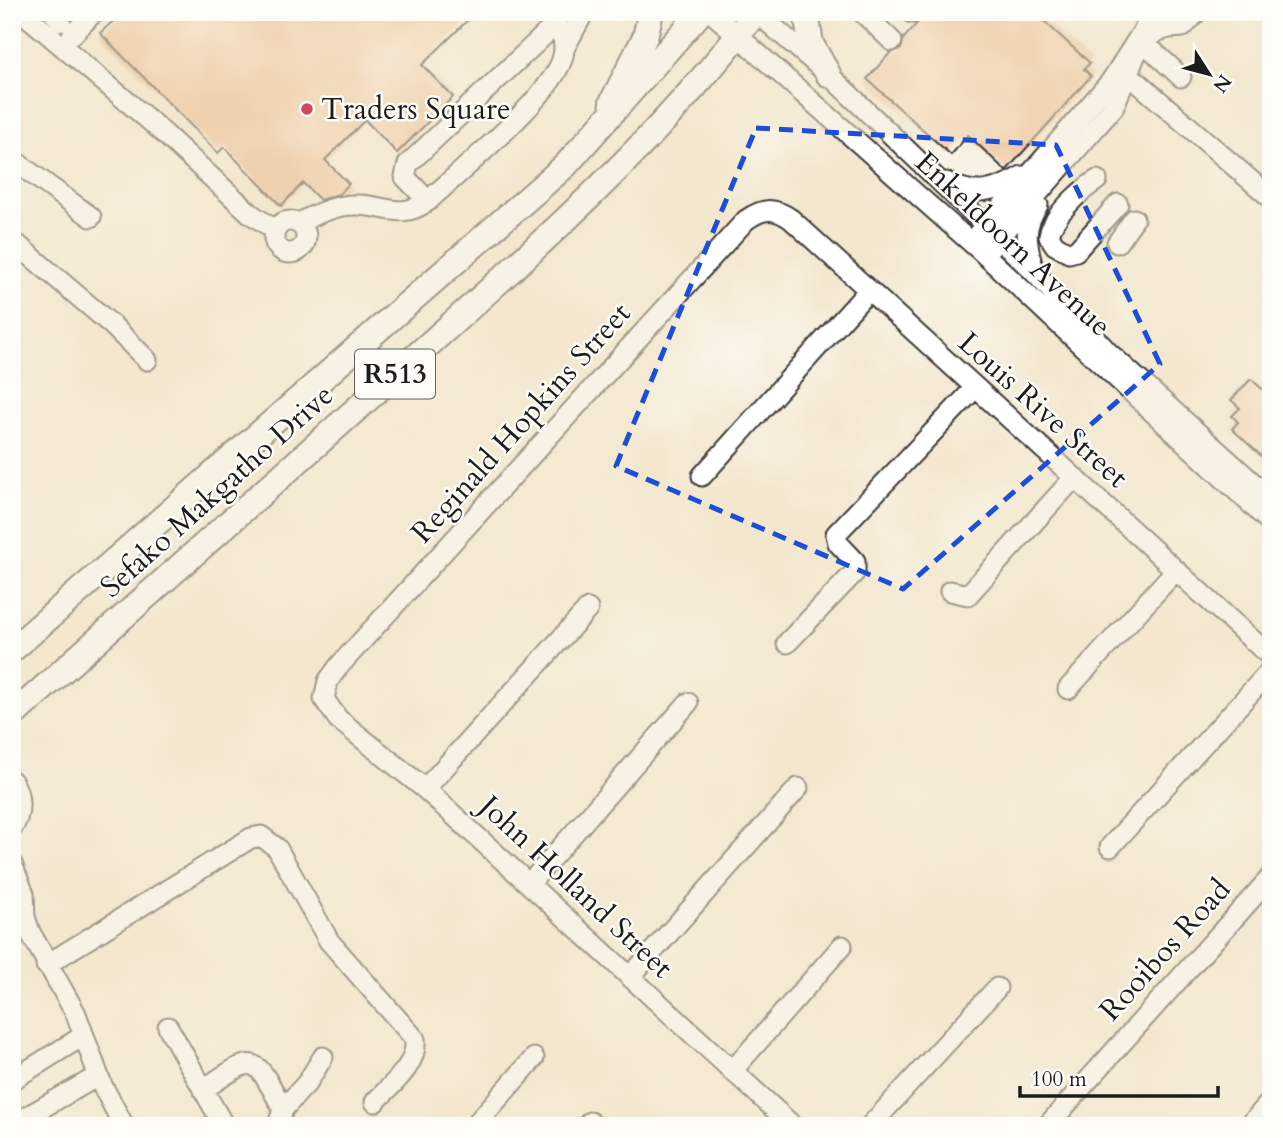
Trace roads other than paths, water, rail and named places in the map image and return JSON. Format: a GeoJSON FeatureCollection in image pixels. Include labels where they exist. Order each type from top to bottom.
{"type":"FeatureCollection","features":[{"type":"Feature","properties":{"kind":"main road"},"geometry":{"type":"LineString","coordinates":[[598,131],[645,37],[651,12]]}},
{"type":"Feature","properties":{"kind":"main road","name":"Sefako Makgatho Drive"},"geometry":{"type":"LineString","coordinates":[[12,650],[491,233],[598,131],[701,12]]}},
{"type":"Feature","properties":{"kind":"main road","name":"Sefako Makgatho Drive"},"geometry":{"type":"LineString","coordinates":[[12,716],[523,261],[622,168],[679,107],[756,12]]}},
{"type":"Feature","properties":{"kind":"main road"},"geometry":{"type":"LineString","coordinates":[[806,12],[811,44],[828,74]]}},
{"type":"Feature","properties":{"kind":"street"},"geometry":{"type":"LineString","coordinates":[[22,12],[157,127],[251,214],[275,230]]}},
{"type":"Feature","properties":{"kind":"street"},"geometry":{"type":"LineString","coordinates":[[62,23],[94,12]]}},
{"type":"Feature","properties":{"kind":"street"},"geometry":{"type":"LineString","coordinates":[[299,223],[306,237],[303,247],[294,253],[279,249],[274,240],[275,230],[288,220],[299,223],[339,207],[355,205],[396,213],[419,207],[428,201],[531,102],[557,71],[565,47],[584,12]]}},
{"type":"Feature","properties":{"kind":"street","name":"Enkeldoorn Avenue"},"geometry":{"type":"LineString","coordinates":[[711,12],[977,248],[1271,523]]}},
{"type":"Feature","properties":{"kind":"street","name":"Enkeldoorn Avenue"},"geometry":{"type":"LineString","coordinates":[[756,12],[828,74],[1034,272],[1108,352],[1271,499]]}},
{"type":"Feature","properties":{"kind":"street"},"geometry":{"type":"LineString","coordinates":[[862,12],[892,41]]}},
{"type":"Feature","properties":{"kind":"street"},"geometry":{"type":"LineString","coordinates":[[930,173],[962,189],[985,192],[1041,176],[1107,115],[1116,102],[1127,73],[1144,42],[1158,31],[1189,23],[1197,12]]}},
{"type":"Feature","properties":{"kind":"street"},"geometry":{"type":"LineString","coordinates":[[977,248],[1041,176],[1111,81],[1152,14],[1169,28]]}},
{"type":"Feature","properties":{"kind":"street"},"geometry":{"type":"LineString","coordinates":[[428,201],[405,177],[408,164],[553,18],[565,47]]}},
{"type":"Feature","properties":{"kind":"street"},"geometry":{"type":"LineString","coordinates":[[1153,51],[1181,77]]}},
{"type":"Feature","properties":{"kind":"street"},"geometry":{"type":"LineString","coordinates":[[1127,73],[1271,198]]}},
{"type":"Feature","properties":{"kind":"street"},"geometry":{"type":"LineString","coordinates":[[1107,115],[1121,111],[1137,100],[1155,97]]}},
{"type":"Feature","properties":{"kind":"street"},"geometry":{"type":"LineString","coordinates":[[12,159],[91,217]]}},
{"type":"Feature","properties":{"kind":"street"},"geometry":{"type":"LineString","coordinates":[[1034,272],[1026,244],[1026,229],[1041,176]]}},
{"type":"Feature","properties":{"kind":"street"},"geometry":{"type":"LineString","coordinates":[[1097,180],[1077,196],[1050,229],[1049,236],[1055,246],[1069,253],[1076,251],[1118,204]]}},
{"type":"Feature","properties":{"kind":"street","name":"Louis Rive Street"},"geometry":{"type":"LineString","coordinates":[[773,209],[791,219],[974,389],[1271,657]]}},
{"type":"Feature","properties":{"kind":"street","name":"Reginald Hopkins Street"},"geometry":{"type":"LineString","coordinates":[[324,692],[339,666],[746,220],[759,211],[773,209]]}},
{"type":"Feature","properties":{"kind":"street"},"geometry":{"type":"LineString","coordinates":[[1117,243],[1134,219]]}},
{"type":"Feature","properties":{"kind":"street"},"geometry":{"type":"LineString","coordinates":[[12,240],[113,326],[147,360]]}},
{"type":"Feature","properties":{"kind":"street"},"geometry":{"type":"LineString","coordinates":[[702,477],[868,291]]}},
{"type":"Feature","properties":{"kind":"street"},"geometry":{"type":"LineString","coordinates":[[787,643],[855,572],[855,561],[838,543],[836,534],[974,389]]}},
{"type":"Feature","properties":{"kind":"street"},"geometry":{"type":"LineString","coordinates":[[950,591],[968,595],[1073,479]]}},
{"type":"Feature","properties":{"kind":"street"},"geometry":{"type":"LineString","coordinates":[[1068,689],[1176,570]]}},
{"type":"Feature","properties":{"kind":"street"},"geometry":{"type":"LineString","coordinates":[[425,789],[588,609]]}},
{"type":"Feature","properties":{"kind":"street"},"geometry":{"type":"LineString","coordinates":[[1110,847],[1271,670]]}},
{"type":"Feature","properties":{"kind":"street","name":"John Holland Street"},"geometry":{"type":"LineString","coordinates":[[324,692],[328,708],[338,719],[425,789],[793,1126]]}},
{"type":"Feature","properties":{"kind":"street"},"geometry":{"type":"LineString","coordinates":[[529,884],[688,703]]}},
{"type":"Feature","properties":{"kind":"street"},"geometry":{"type":"LineString","coordinates":[[12,781],[19,803],[16,823],[12,828]]}},
{"type":"Feature","properties":{"kind":"street"},"geometry":{"type":"LineString","coordinates":[[630,977],[798,788]]}},
{"type":"Feature","properties":{"kind":"street"},"geometry":{"type":"LineString","coordinates":[[47,965],[251,838],[261,836],[277,848],[329,941],[415,1039],[415,1055],[375,1102]]}},
{"type":"Feature","properties":{"kind":"street"},"geometry":{"type":"LineString","coordinates":[[12,864],[24,894],[18,910],[76,1014],[98,1076],[124,1126]]}},
{"type":"Feature","properties":{"kind":"street","name":"Rooibos Road"},"geometry":{"type":"LineString","coordinates":[[1047,1126],[1271,877]]}},
{"type":"Feature","properties":{"kind":"street"},"geometry":{"type":"LineString","coordinates":[[732,1071],[842,946]]}},
{"type":"Feature","properties":{"kind":"street"},"geometry":{"type":"LineString","coordinates":[[870,1126],[997,988]]}},
{"type":"Feature","properties":{"kind":"street"},"geometry":{"type":"LineString","coordinates":[[167,1027],[224,1126]]}},
{"type":"Feature","properties":{"kind":"street"},"geometry":{"type":"LineString","coordinates":[[12,1080],[83,1036]]}},
{"type":"Feature","properties":{"kind":"street"},"geometry":{"type":"LineString","coordinates":[[281,1117],[323,1057]]}},
{"type":"Feature","properties":{"kind":"street"},"geometry":{"type":"LineString","coordinates":[[474,1126],[534,1058]]}},
{"type":"Feature","properties":{"kind":"street"},"geometry":{"type":"LineString","coordinates":[[204,1089],[243,1062],[251,1063],[261,1068],[281,1117]]}},
{"type":"Feature","properties":{"kind":"street"},"geometry":{"type":"LineString","coordinates":[[13,1122],[98,1076]]}},
{"type":"Feature","properties":{"kind":"street"},"geometry":{"type":"LineString","coordinates":[[1249,1126],[1271,1101]]}},
{"type":"Feature","properties":{"kind":"place","name":"Traders Square"},"geometry":{"type":"Point","coordinates":[307,109]}}]}
